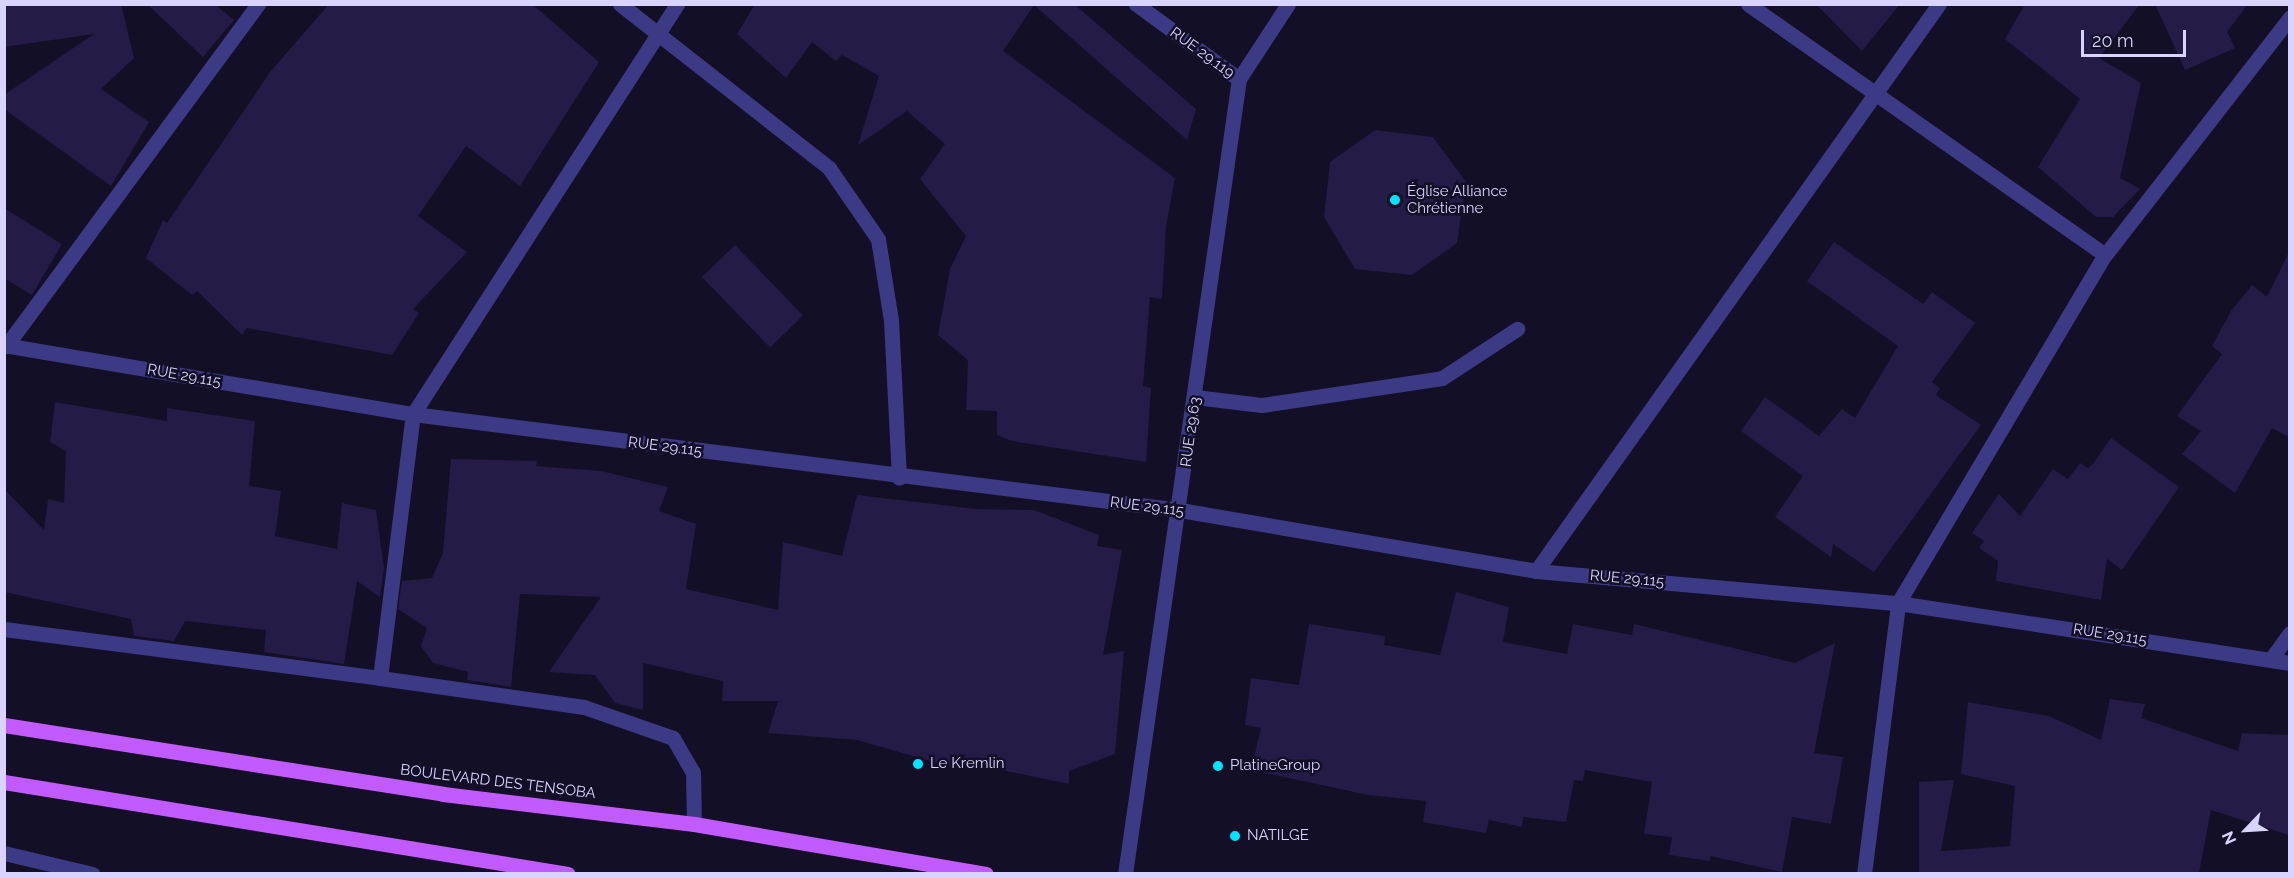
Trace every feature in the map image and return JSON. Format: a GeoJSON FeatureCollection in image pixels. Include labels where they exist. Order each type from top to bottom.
{"type":"FeatureCollection","features":[{"type":"Feature","properties":{"kind":"main road","name":"BOULEVARD DES TENSOBA"},"geometry":{"type":"LineString","coordinates":[[4,724],[443,794],[694,824],[986,873]]}},
{"type":"Feature","properties":{"kind":"main road"},"geometry":{"type":"LineString","coordinates":[[4,782],[347,834],[517,870],[568,873]]}},
{"type":"Feature","properties":{"kind":"street"},"geometry":{"type":"LineString","coordinates":[[5,345],[258,4]]}},
{"type":"Feature","properties":{"kind":"street"},"geometry":{"type":"LineString","coordinates":[[620,4],[829,168],[878,239],[891,320],[899,478]]}},
{"type":"Feature","properties":{"kind":"street"},"geometry":{"type":"LineString","coordinates":[[380,678],[412,414],[677,4]]}},
{"type":"Feature","properties":{"kind":"street","name":"RUE 29.119"},"geometry":{"type":"LineString","coordinates":[[1136,4],[1239,79]]}},
{"type":"Feature","properties":{"kind":"street","name":"RUE 29.63"},"geometry":{"type":"LineString","coordinates":[[1125,873],[1180,510],[1239,79],[1288,4]]}},
{"type":"Feature","properties":{"kind":"street"},"geometry":{"type":"LineString","coordinates":[[1748,4],[2105,255]]}},
{"type":"Feature","properties":{"kind":"street"},"geometry":{"type":"LineString","coordinates":[[1536,571],[1872,92],[1939,4]]}},
{"type":"Feature","properties":{"kind":"street"},"geometry":{"type":"LineString","coordinates":[[1864,873],[1898,603],[2105,255],[2289,17]]}},
{"type":"Feature","properties":{"kind":"street"},"geometry":{"type":"LineString","coordinates":[[1195,397],[1262,405],[1442,378],[1517,329]]}},
{"type":"Feature","properties":{"kind":"street","name":"RUE 29.115"},"geometry":{"type":"LineString","coordinates":[[5,345],[412,414],[899,478],[1180,510],[1536,571],[1898,603],[2289,663]]}},
{"type":"Feature","properties":{"kind":"street"},"geometry":{"type":"LineString","coordinates":[[4,629],[584,707],[674,738],[693,772],[694,824]]}},
{"type":"Feature","properties":{"kind":"street"},"geometry":{"type":"LineString","coordinates":[[2271,659],[2289,633]]}},
{"type":"Feature","properties":{"kind":"street"},"geometry":{"type":"LineString","coordinates":[[4,853],[93,873]]}},
{"type":"Feature","properties":{"kind":"building"},"geometry":{"type":"Polygon","coordinates":[[[4,4],[121,4],[134,58],[101,89],[149,122],[111,186],[4,109],[4,95],[94,34],[4,47],[4,4]]]}},
{"type":"Feature","properties":{"kind":"building"},"geometry":{"type":"Polygon","coordinates":[[[147,4],[214,4],[234,20],[203,57],[147,4]]]}},
{"type":"Feature","properties":{"kind":"building"},"geometry":{"type":"Polygon","coordinates":[[[329,4],[532,4],[599,62],[520,186],[466,146],[418,216],[467,252],[413,309],[419,313],[392,355],[247,328],[242,335],[197,291],[192,295],[146,258],[163,220],[167,223],[271,71],[329,4]]]}},
{"type":"Feature","properties":{"kind":"building"},"geometry":{"type":"Polygon","coordinates":[[[755,4],[1074,4],[1196,109],[1187,140],[1034,5],[1003,51],[1175,178],[1166,227],[1162,299],[1150,297],[1143,386],[1151,388],[1146,462],[1012,441],[997,435],[997,411],[966,410],[968,360],[938,335],[950,269],[966,236],[920,179],[945,144],[907,111],[858,145],[879,76],[842,55],[836,61],[812,42],[786,78],[737,34],[755,4]]]}},
{"type":"Feature","properties":{"kind":"building"},"geometry":{"type":"Polygon","coordinates":[[[1816,4],[1900,4],[1862,51],[1816,4]]]}},
{"type":"Feature","properties":{"kind":"building"},"geometry":{"type":"Polygon","coordinates":[[[2025,4],[2140,4],[2099,58],[2141,83],[2120,178],[2140,189],[2113,217],[2096,217],[2038,167],[2080,99],[2005,39],[2025,4]]]}},
{"type":"Feature","properties":{"kind":"building"},"geometry":{"type":"Polygon","coordinates":[[[2155,4],[2248,4],[2227,32],[2235,48],[2185,70],[2155,4]]]}},
{"type":"Feature","properties":{"kind":"building","name":"Église Alliance Chrétienne"},"geometry":{"type":"Polygon","coordinates":[[[1375,130],[1433,137],[1466,182],[1457,243],[1412,275],[1355,269],[1324,217],[1330,162],[1375,130]]]}},
{"type":"Feature","properties":{"kind":"building"},"geometry":{"type":"Polygon","coordinates":[[[4,208],[62,244],[32,295],[4,278],[4,208]]]}},
{"type":"Feature","properties":{"kind":"building"},"geometry":{"type":"Polygon","coordinates":[[[1834,242],[1923,304],[1932,292],[1975,323],[1932,382],[1940,388],[1936,395],[1981,425],[1874,572],[1833,544],[1831,557],[1775,517],[1803,476],[1741,431],[1765,397],[1819,436],[1842,409],[1855,418],[1898,346],[1807,281],[1834,242]]]}},
{"type":"Feature","properties":{"kind":"building"},"geometry":{"type":"Polygon","coordinates":[[[735,245],[803,315],[770,347],[702,277],[735,245]]]}},
{"type":"Feature","properties":{"kind":"building"},"geometry":{"type":"Polygon","coordinates":[[[2289,252],[2289,437],[2272,428],[2235,493],[2182,454],[2201,431],[2177,416],[2222,354],[2212,346],[2231,311],[2252,285],[2267,297],[2289,252]]]}},
{"type":"Feature","properties":{"kind":"building"},"geometry":{"type":"Polygon","coordinates":[[[55,402],[167,421],[167,408],[255,421],[249,486],[281,491],[275,536],[337,549],[342,503],[376,510],[384,568],[380,597],[357,581],[344,664],[264,652],[266,630],[185,621],[174,641],[134,636],[131,619],[4,592],[4,489],[44,530],[48,499],[64,503],[66,451],[50,442],[55,402]]]}},
{"type":"Feature","properties":{"kind":"building"},"geometry":{"type":"Polygon","coordinates":[[[2111,438],[2179,487],[2122,570],[2107,559],[2101,600],[1996,581],[1998,561],[1979,548],[1984,541],[1972,533],[1999,494],[2020,516],[2053,469],[2068,479],[2080,463],[2088,468],[2093,464],[2111,438]]]}},
{"type":"Feature","properties":{"kind":"building"},"geometry":{"type":"Polygon","coordinates":[[[451,459],[537,461],[536,466],[601,471],[668,487],[659,511],[696,524],[686,589],[778,610],[783,542],[842,556],[857,495],[976,509],[1034,510],[1099,535],[1097,546],[1122,550],[1103,655],[1124,651],[1115,754],[1069,771],[1069,784],[997,769],[955,768],[857,740],[768,733],[778,701],[722,701],[723,681],[643,663],[643,710],[615,703],[595,675],[549,672],[601,597],[520,594],[511,687],[467,680],[468,672],[433,663],[421,646],[427,628],[398,609],[402,581],[432,578],[443,553],[451,459]]]}},
{"type":"Feature","properties":{"kind":"building"},"geometry":{"type":"Polygon","coordinates":[[[1456,592],[1509,607],[1503,642],[1567,654],[1573,624],[1632,635],[1634,624],[1795,663],[1835,643],[1814,753],[1843,757],[1831,824],[1792,817],[1782,872],[1710,856],[1710,861],[1669,855],[1672,837],[1644,834],[1652,782],[1585,770],[1583,781],[1574,780],[1566,822],[1523,817],[1522,827],[1489,820],[1486,833],[1423,822],[1426,801],[1368,795],[1251,770],[1261,728],[1245,725],[1251,678],[1299,685],[1309,624],[1385,636],[1384,645],[1440,655],[1456,592]]]}},
{"type":"Feature","properties":{"kind":"building"},"geometry":{"type":"Polygon","coordinates":[[[2110,699],[2145,704],[2141,718],[2238,751],[2242,733],[2289,735],[2289,835],[2211,810],[2199,873],[1919,873],[1919,782],[1954,780],[1941,851],[2010,846],[2015,786],[1961,774],[1968,702],[2049,716],[2101,740],[2110,699]]]}},
{"type":"Feature","properties":{"kind":"place","name":"Église Alliance Chrétienne"},"geometry":{"type":"Point","coordinates":[1395,200]}},
{"type":"Feature","properties":{"kind":"place","name":"Le Kremlin"},"geometry":{"type":"Point","coordinates":[918,764]}},
{"type":"Feature","properties":{"kind":"place","name":"PlatineGroup"},"geometry":{"type":"Point","coordinates":[1218,766]}},
{"type":"Feature","properties":{"kind":"place","name":"NATILGE"},"geometry":{"type":"Point","coordinates":[1235,836]}}]}
